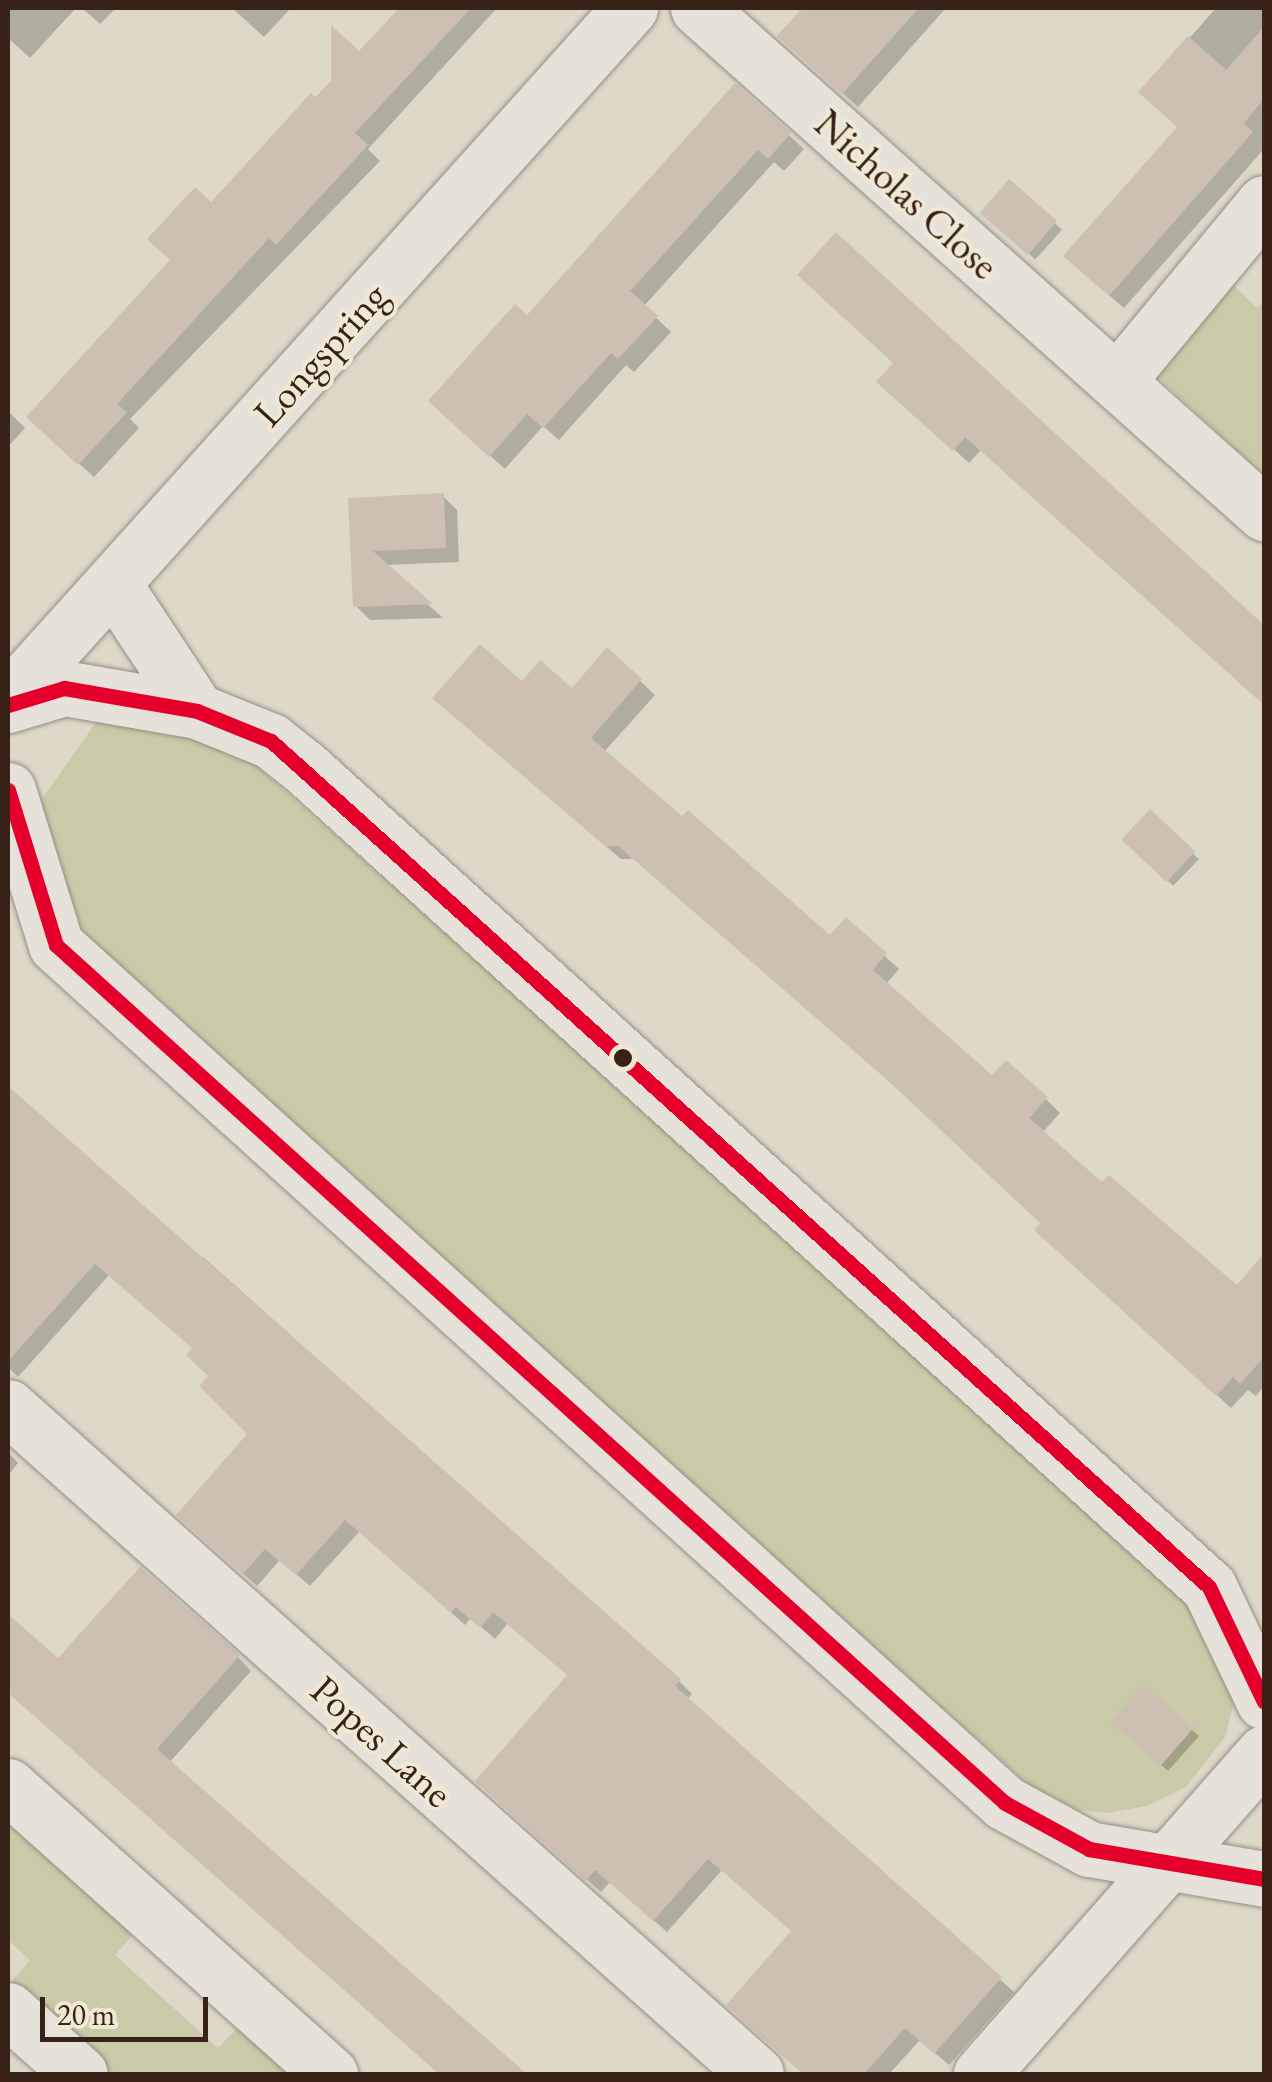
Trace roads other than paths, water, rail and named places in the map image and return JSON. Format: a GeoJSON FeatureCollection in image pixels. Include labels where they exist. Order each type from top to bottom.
{"type":"FeatureCollection","features":[{"type":"Feature","properties":{"kind":"street","name":"Longspring"},"geometry":{"type":"LineString","coordinates":[[8,702],[630,8]]}},
{"type":"Feature","properties":{"kind":"street","name":"Nicholas Close"},"geometry":{"type":"LineString","coordinates":[[698,8],[1264,513]]}},
{"type":"Feature","properties":{"kind":"street"},"geometry":{"type":"LineString","coordinates":[[1117,381],[1264,203]]}},
{"type":"Feature","properties":{"kind":"street"},"geometry":{"type":"LineString","coordinates":[[114,584],[197,710]]}},
{"type":"Feature","properties":{"kind":"street"},"geometry":{"type":"LineString","coordinates":[[8,702],[64,688],[197,710],[271,742],[306,768],[1209,1587],[1264,1702]]}},
{"type":"Feature","properties":{"kind":"street"},"geometry":{"type":"LineString","coordinates":[[8,790],[56,945]]}},
{"type":"Feature","properties":{"kind":"street"},"geometry":{"type":"LineString","coordinates":[[8,912],[56,945],[1005,1803],[1090,1849],[1264,1879]]}},
{"type":"Feature","properties":{"kind":"street","name":"Popes Lane"},"geometry":{"type":"LineString","coordinates":[[8,1407],[756,2074]]}},
{"type":"Feature","properties":{"kind":"street"},"geometry":{"type":"LineString","coordinates":[[981,2074],[1264,1753]]}},
{"type":"Feature","properties":{"kind":"street"},"geometry":{"type":"LineString","coordinates":[[8,1786],[330,2074]]}},
{"type":"Feature","properties":{"kind":"street"},"geometry":{"type":"LineString","coordinates":[[8,2010],[80,2074]]}}]}
